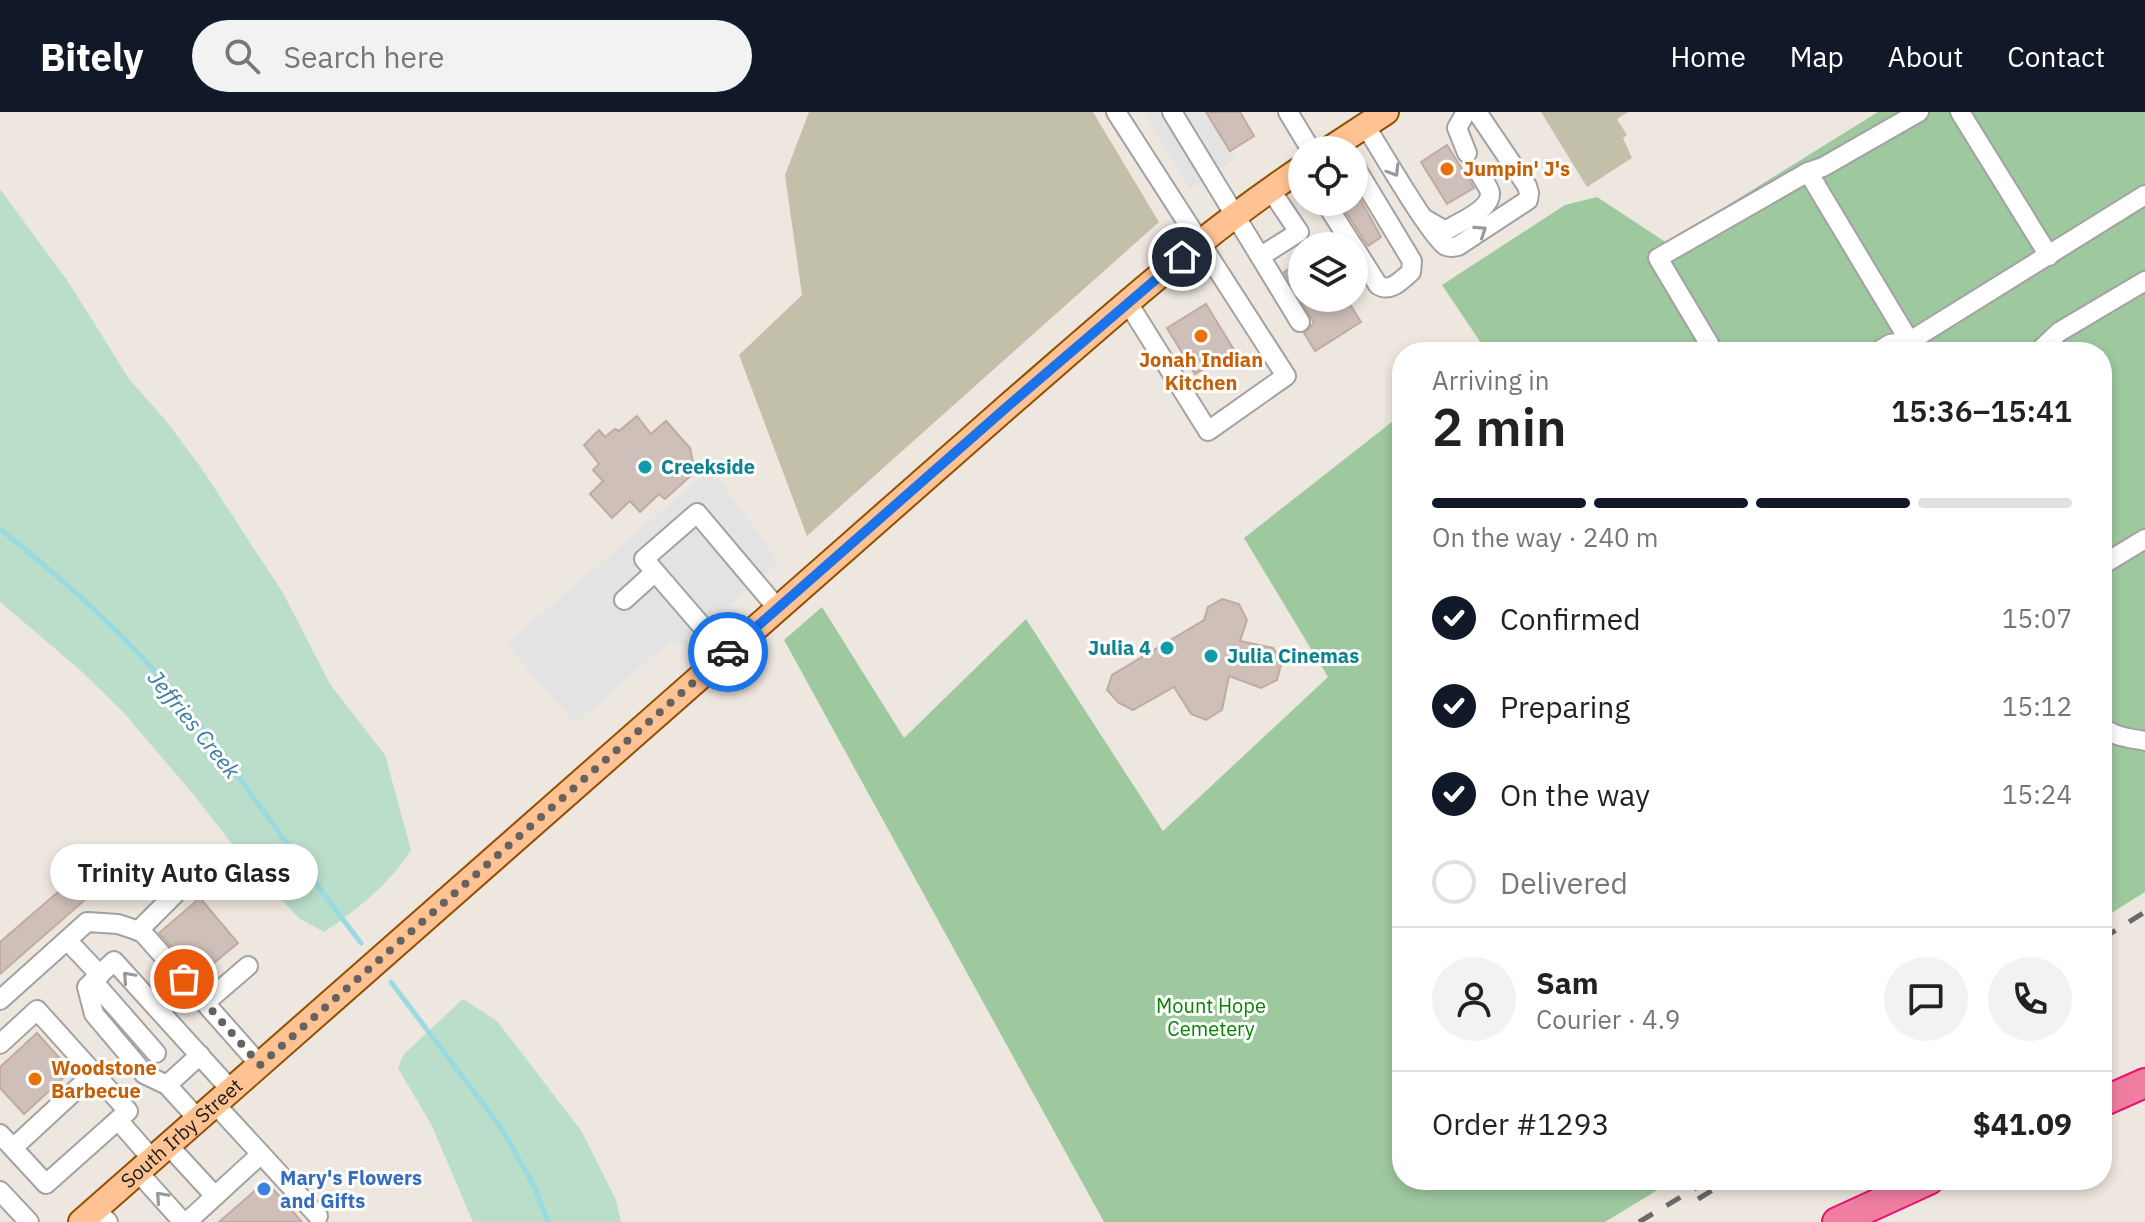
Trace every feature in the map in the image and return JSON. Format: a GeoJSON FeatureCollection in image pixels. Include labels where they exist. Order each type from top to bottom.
{"type":"FeatureCollection","features":[{"type":"Feature","properties":{"kind":"highway"},"geometry":{"type":"LineString","coordinates":[[2112,1098],[2145,1083]]}},
{"type":"Feature","properties":{"kind":"highway"},"geometry":{"type":"LineString","coordinates":[[1837,1222],[1907,1190]]}},
{"type":"Feature","properties":{"kind":"main road"},"geometry":{"type":"LineString","coordinates":[[1353,136],[1376,119]]}},
{"type":"Feature","properties":{"kind":"main road","name":"South Irby Street"},"geometry":{"type":"LineString","coordinates":[[95,1218],[153,1159],[215,1104],[1128,303],[1201,242],[1288,177]]}},
{"type":"Feature","properties":{"kind":"street"},"geometry":{"type":"LineString","coordinates":[[1172,112],[1300,322]]}},
{"type":"Feature","properties":{"kind":"street"},"geometry":{"type":"LineString","coordinates":[[1288,112],[1303,136]]}},
{"type":"Feature","properties":{"kind":"street"},"geometry":{"type":"LineString","coordinates":[[1466,112],[1457,128],[1467,153]]}},
{"type":"Feature","properties":{"kind":"street"},"geometry":{"type":"LineString","coordinates":[[1376,119],[1423,217],[1443,245],[1449,248],[1458,246],[1528,200],[1527,186],[1477,112]]}},
{"type":"Feature","properties":{"kind":"street"},"geometry":{"type":"LineString","coordinates":[[1708,342],[1658,258],[1919,112]]}},
{"type":"Feature","properties":{"kind":"street"},"geometry":{"type":"LineString","coordinates":[[1960,112],[2049,256]]}},
{"type":"Feature","properties":{"kind":"street"},"geometry":{"type":"LineString","coordinates":[[1126,115],[1201,242],[1286,376],[1208,431],[1128,303]]}},
{"type":"Feature","properties":{"kind":"street"},"geometry":{"type":"LineString","coordinates":[[1808,172],[1910,342]]}},
{"type":"Feature","properties":{"kind":"street"},"geometry":{"type":"LineString","coordinates":[[1423,217],[1442,229],[1449,229],[1486,205],[1489,189],[1480,174]]}},
{"type":"Feature","properties":{"kind":"street"},"geometry":{"type":"LineString","coordinates":[[1368,188],[1412,261],[1411,272],[1391,288],[1384,289],[1378,285],[1368,269]]}},
{"type":"Feature","properties":{"kind":"street"},"geometry":{"type":"LineString","coordinates":[[1261,256],[1299,232],[1270,189]]}},
{"type":"Feature","properties":{"kind":"street"},"geometry":{"type":"LineString","coordinates":[[1920,342],[2145,195]]}},
{"type":"Feature","properties":{"kind":"street"},"geometry":{"type":"LineString","coordinates":[[2048,342],[2059,332],[2145,281]]}},
{"type":"Feature","properties":{"kind":"street"},"geometry":{"type":"LineString","coordinates":[[726,654],[644,559],[697,513],[778,609]]}},
{"type":"Feature","properties":{"kind":"street"},"geometry":{"type":"LineString","coordinates":[[2112,559],[2145,539]]}},
{"type":"Feature","properties":{"kind":"street"},"geometry":{"type":"LineString","coordinates":[[624,600],[655,572]]}},
{"type":"Feature","properties":{"kind":"street"},"geometry":{"type":"LineString","coordinates":[[2112,733],[2145,741]]}},
{"type":"Feature","properties":{"kind":"street"},"geometry":{"type":"LineString","coordinates":[[138,931],[175,894]]}},
{"type":"Feature","properties":{"kind":"street"},"geometry":{"type":"LineString","coordinates":[[0,1000],[87,922],[118,924],[142,932],[260,1065]]}},
{"type":"Feature","properties":{"kind":"street"},"geometry":{"type":"LineString","coordinates":[[67,940],[159,1056],[173,1080]]}},
{"type":"Feature","properties":{"kind":"street"},"geometry":{"type":"LineString","coordinates":[[215,1104],[200,1055],[114,961],[87,987],[94,1014],[141,1070],[173,1080],[215,1104],[318,1216]]}},
{"type":"Feature","properties":{"kind":"street"},"geometry":{"type":"LineString","coordinates":[[205,1003],[248,966]]}},
{"type":"Feature","properties":{"kind":"street"},"geometry":{"type":"LineString","coordinates":[[0,1044],[37,1010],[94,1073],[128,1111],[46,1184],[6,1141],[94,1073]]}},
{"type":"Feature","properties":{"kind":"street"},"geometry":{"type":"LineString","coordinates":[[173,1080],[200,1055]]}},
{"type":"Feature","properties":{"kind":"street"},"geometry":{"type":"LineString","coordinates":[[118,1120],[153,1159],[185,1222],[261,1154]]}},
{"type":"Feature","properties":{"kind":"street"},"geometry":{"type":"LineString","coordinates":[[153,1159],[215,1196]]}},
{"type":"Feature","properties":{"kind":"street"},"geometry":{"type":"LineString","coordinates":[[0,1191],[29,1222]]}},
{"type":"Feature","properties":{"kind":"shaded area"},"geometry":{"type":"Polygon","coordinates":[[[809,112],[1093,112],[1159,222],[807,536],[739,355],[802,295],[785,175],[809,112]]]}},
{"type":"Feature","properties":{"kind":"shaded area"},"geometry":{"type":"Polygon","coordinates":[[[1143,112],[1206,112],[1235,159],[1190,189],[1143,112]]]}},
{"type":"Feature","properties":{"kind":"shaded area"},"geometry":{"type":"Polygon","coordinates":[[[1541,112],[1628,112],[1617,119],[1627,135],[1623,138],[1632,158],[1587,187],[1541,112]]]}},
{"type":"Feature","properties":{"kind":"shaded area"},"geometry":{"type":"Polygon","coordinates":[[[711,469],[779,562],[683,646],[670,641],[575,724],[506,644],[711,469]]]}},
{"type":"Feature","properties":{"kind":"green space"},"geometry":{"type":"Polygon","coordinates":[[[1878,112],[2145,112],[2145,892],[2112,913],[2112,342],[1480,342],[1442,285],[1565,205],[1597,197],[1667,243],[1878,112]]]}},
{"type":"Feature","properties":{"kind":"green space"},"geometry":{"type":"Polygon","coordinates":[[[0,189],[69,283],[129,379],[167,422],[202,469],[283,593],[330,684],[385,755],[411,850],[372,895],[324,932],[300,919],[255,873],[124,713],[79,669],[0,602],[0,189]]]}},
{"type":"Feature","properties":{"kind":"green space","name":"Mount Hope Cemetery"},"geometry":{"type":"Polygon","coordinates":[[[1392,422],[1392,1190],[1658,1190],[1605,1222],[1104,1222],[784,640],[822,607],[904,738],[1026,619],[1163,831],[1328,677],[1244,538],[1392,422]]]}},
{"type":"Feature","properties":{"kind":"green space"},"geometry":{"type":"Polygon","coordinates":[[[463,999],[497,1021],[582,1132],[616,1200],[621,1222],[473,1222],[432,1126],[398,1068],[403,1055],[463,999]]]}},
{"type":"Feature","properties":{"kind":"building"},"geometry":{"type":"Polygon","coordinates":[[[1206,112],[1240,112],[1254,136],[1230,151],[1206,112]]]}},
{"type":"Feature","properties":{"kind":"building"},"geometry":{"type":"Polygon","coordinates":[[[1447,145],[1474,188],[1447,204],[1421,162],[1447,145]]]}},
{"type":"Feature","properties":{"kind":"building"},"geometry":{"type":"Polygon","coordinates":[[[1368,213],[1381,237],[1368,246],[1368,232],[1359,232],[1349,216],[1368,216],[1368,213]]]}},
{"type":"Feature","properties":{"kind":"building"},"geometry":{"type":"Polygon","coordinates":[[[1206,304],[1234,350],[1195,374],[1167,328],[1206,304]]]}},
{"type":"Feature","properties":{"kind":"building"},"geometry":{"type":"Polygon","coordinates":[[[1308,312],[1355,312],[1361,322],[1315,351],[1304,333],[1314,323],[1308,312]]]}},
{"type":"Feature","properties":{"kind":"building","name":"Creekside"},"geometry":{"type":"Polygon","coordinates":[[[637,416],[651,434],[666,421],[690,448],[695,472],[665,499],[659,494],[640,512],[630,501],[612,518],[590,494],[603,481],[593,470],[599,464],[584,445],[599,430],[605,437],[615,429],[619,431],[637,416]]]}},
{"type":"Feature","properties":{"kind":"building","name":"Julia Cinemas"},"geometry":{"type":"Polygon","coordinates":[[[1222,599],[1239,604],[1247,620],[1240,641],[1273,648],[1282,661],[1277,680],[1261,688],[1229,676],[1222,710],[1206,720],[1191,714],[1174,687],[1133,710],[1119,703],[1107,690],[1112,675],[1204,620],[1208,607],[1222,599]]]}},
{"type":"Feature","properties":{"kind":"building"},"geometry":{"type":"Polygon","coordinates":[[[79,874],[94,892],[0,974],[0,942],[79,874]]]}},
{"type":"Feature","properties":{"kind":"building"},"geometry":{"type":"Polygon","coordinates":[[[200,898],[238,943],[198,976],[159,933],[200,898]]]}},
{"type":"Feature","properties":{"kind":"building"},"geometry":{"type":"Polygon","coordinates":[[[37,1033],[71,1071],[24,1114],[0,1088],[0,1067],[37,1033]]]}},
{"type":"Feature","properties":{"kind":"building"},"geometry":{"type":"Polygon","coordinates":[[[266,1181],[302,1222],[219,1222],[266,1181]]]}},
{"type":"Feature","properties":{"kind":"waterway","name":"Jeffries Creek"},"geometry":{"type":"LineString","coordinates":[[0,529],[95,611],[161,678],[227,761],[361,943]]}},
{"type":"Feature","properties":{"kind":"waterway","name":"Jeffries Creek"},"geometry":{"type":"LineString","coordinates":[[391,982],[502,1129],[534,1186],[548,1222]]}},
{"type":"Feature","properties":{"kind":"railway"},"geometry":{"type":"LineString","coordinates":[[2112,933],[2145,912]]}},
{"type":"Feature","properties":{"kind":"railway"},"geometry":{"type":"LineString","coordinates":[[1639,1222],[1692,1190]]}},
{"type":"Feature","properties":{"kind":"railway"},"geometry":{"type":"LineString","coordinates":[[1698,1199],[1713,1190]]}},
{"type":"Feature","properties":{"kind":"way so far"},"geometry":{"type":"LineString","coordinates":[[184,979],[260,1065],[728,652]]}},
{"type":"Feature","properties":{"kind":"place","name":"Jumpin' J's"},"geometry":{"type":"Point","coordinates":[1447,169]}},
{"type":"Feature","properties":{"kind":"place","name":"Jonah Indian Kitchen"},"geometry":{"type":"Point","coordinates":[1201,336]}},
{"type":"Feature","properties":{"kind":"place","name":"Creekside"},"geometry":{"type":"Point","coordinates":[645,467]}},
{"type":"Feature","properties":{"kind":"place","name":"Julia 4"},"geometry":{"type":"Point","coordinates":[1167,648]}},
{"type":"Feature","properties":{"kind":"place","name":"Julia Cinemas"},"geometry":{"type":"Point","coordinates":[1211,656]}},
{"type":"Feature","properties":{"kind":"place","name":"Trinity Auto Glass"},"geometry":{"type":"Point","coordinates":[184,979]}},
{"type":"Feature","properties":{"kind":"place","name":"Woodstone Barbecue"},"geometry":{"type":"Point","coordinates":[35,1079]}},
{"type":"Feature","properties":{"kind":"place","name":"Mary's Flowers and Gifts"},"geometry":{"type":"Point","coordinates":[264,1189]}},
{"type":"Feature","properties":{"kind":"route"},"geometry":{"type":"LineString","coordinates":[[728,652],[1182,257]]}}]}
